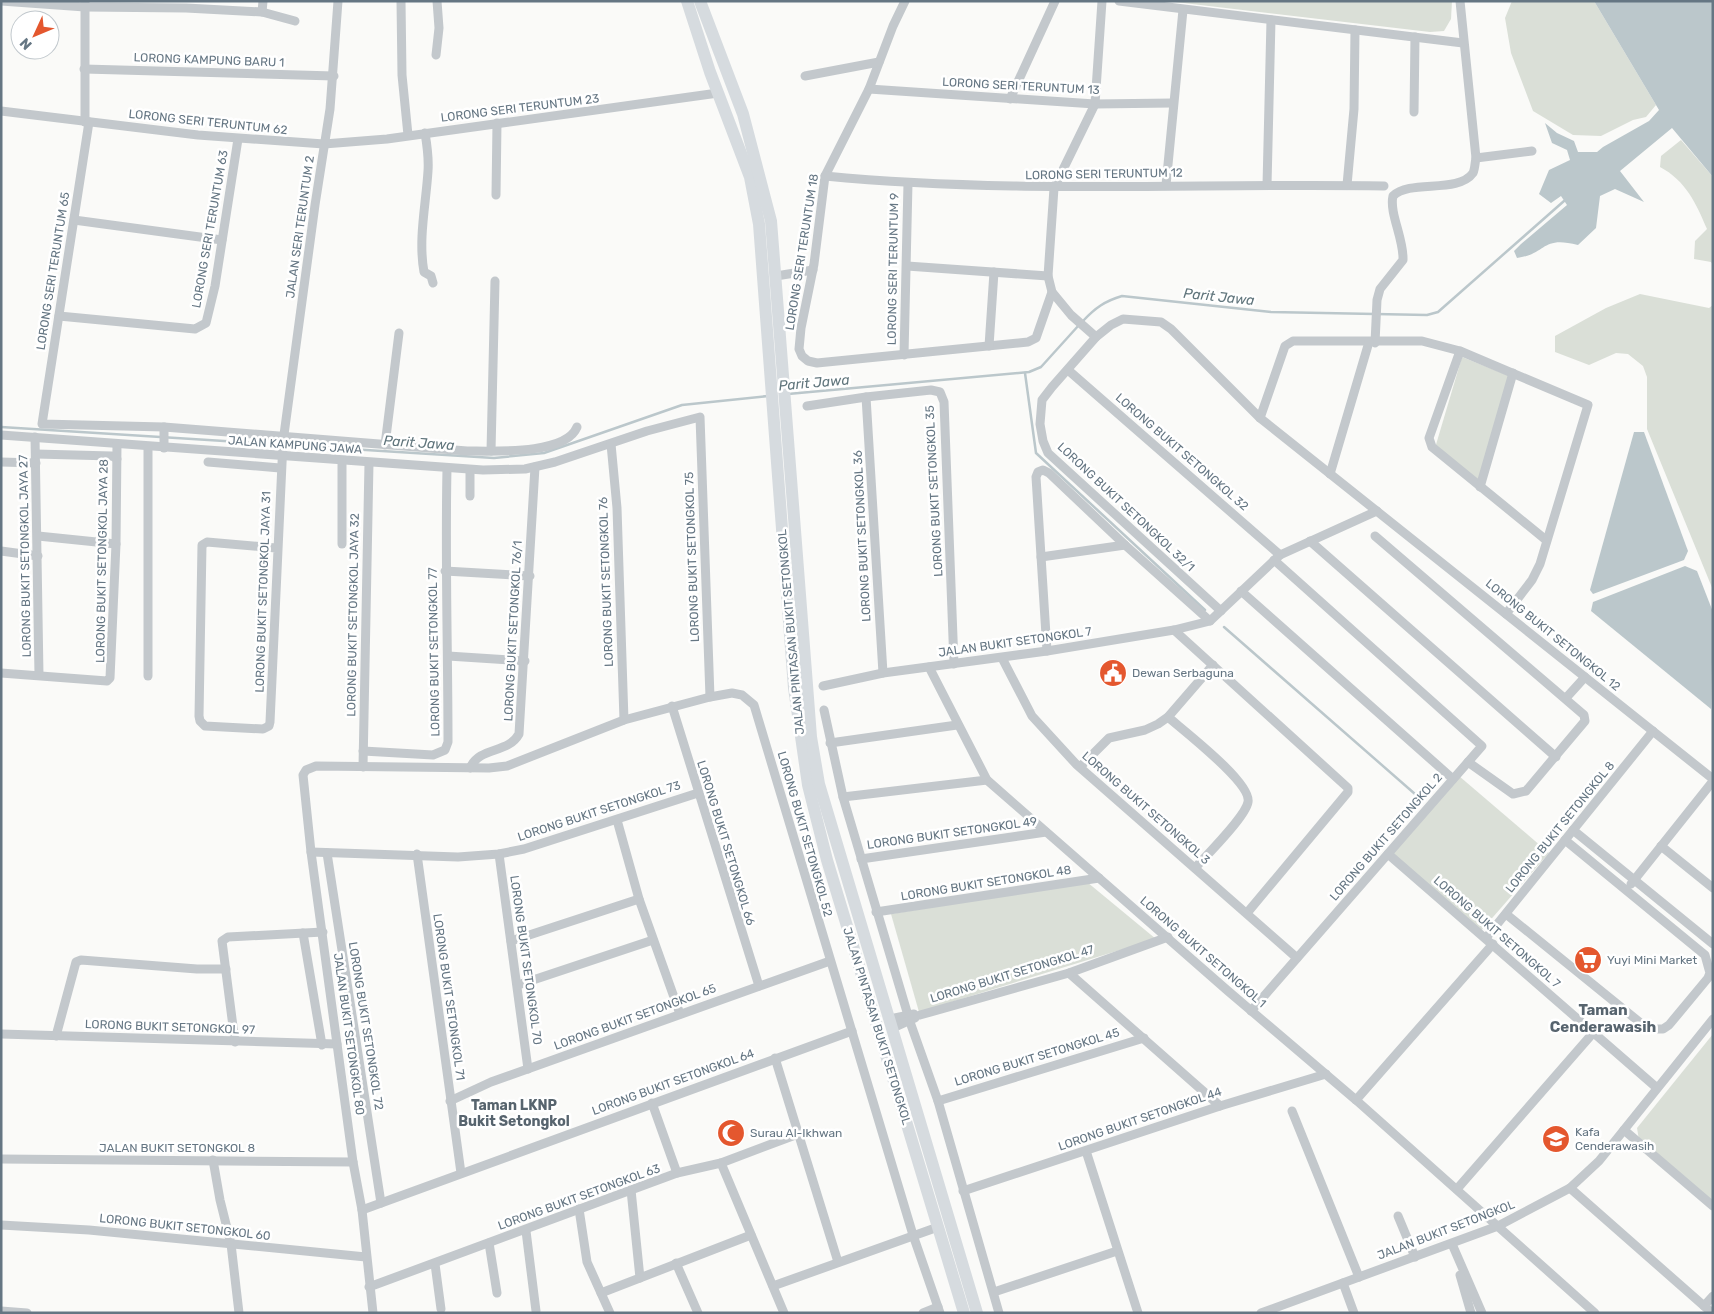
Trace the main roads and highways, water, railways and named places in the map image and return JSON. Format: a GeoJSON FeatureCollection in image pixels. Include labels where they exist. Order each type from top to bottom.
{"type":"FeatureCollection","features":[{"type":"Feature","properties":{"kind":"main road","name":"JALAN PINTASAN BUKIT SETONGKOL"},"geometry":{"type":"LineString","coordinates":[[687,1],[710,72],[750,177],[759,224],[794,688],[808,785],[827,860],[935,1228],[964,1313]]}},
{"type":"Feature","properties":{"kind":"main road","name":"JALAN PINTASAN BUKIT SETONGKOL"},"geometry":{"type":"LineString","coordinates":[[700,1],[743,114],[769,212],[787,407],[811,737],[822,792],[977,1313]]}},
{"type":"Feature","properties":{"kind":"main road"},"geometry":{"type":"LineString","coordinates":[[710,72],[719,70],[724,62]]}},
{"type":"Feature","properties":{"kind":"waterway","name":"Parit Jawa"},"geometry":{"type":"LineString","coordinates":[[1083,321],[1092,312],[1110,300],[1122,296],[1271,312],[1427,315],[1438,312],[1564,201]]}},
{"type":"Feature","properties":{"kind":"waterway","name":"Parit Jawa"},"geometry":{"type":"LineString","coordinates":[[788,394],[1029,372],[1041,367],[1079,325]]}},
{"type":"Feature","properties":{"kind":"waterway"},"geometry":{"type":"LineString","coordinates":[[1025,373],[1036,453],[1205,610]]}},
{"type":"Feature","properties":{"kind":"waterway","name":"Parit Jawa"},"geometry":{"type":"LineString","coordinates":[[1,427],[494,458],[544,453],[682,405],[768,396]]}},
{"type":"Feature","properties":{"kind":"waterway"},"geometry":{"type":"LineString","coordinates":[[1224,627],[1423,801]]}},
{"type":"Feature","properties":{"kind":"place","name":"Dewan Serbaguna"},"geometry":{"type":"Point","coordinates":[1113,673]}},
{"type":"Feature","properties":{"kind":"place","name":"Yuyi Mini Market"},"geometry":{"type":"Point","coordinates":[1588,960]}},
{"type":"Feature","properties":{"kind":"place","name":"Surau Al-Ikhwan"},"geometry":{"type":"Point","coordinates":[731,1133]}},
{"type":"Feature","properties":{"kind":"place","name":"Kafa Cenderawasih"},"geometry":{"type":"Point","coordinates":[1556,1139]}},
{"type":"Feature","properties":{"kind":"district","name":"Taman Cenderawasih"},"geometry":{"type":"Point","coordinates":[1603,1018]}},
{"type":"Feature","properties":{"kind":"district","name":"Taman LKNP Bukit Setongkol"},"geometry":{"type":"Point","coordinates":[514,1114]}}]}
